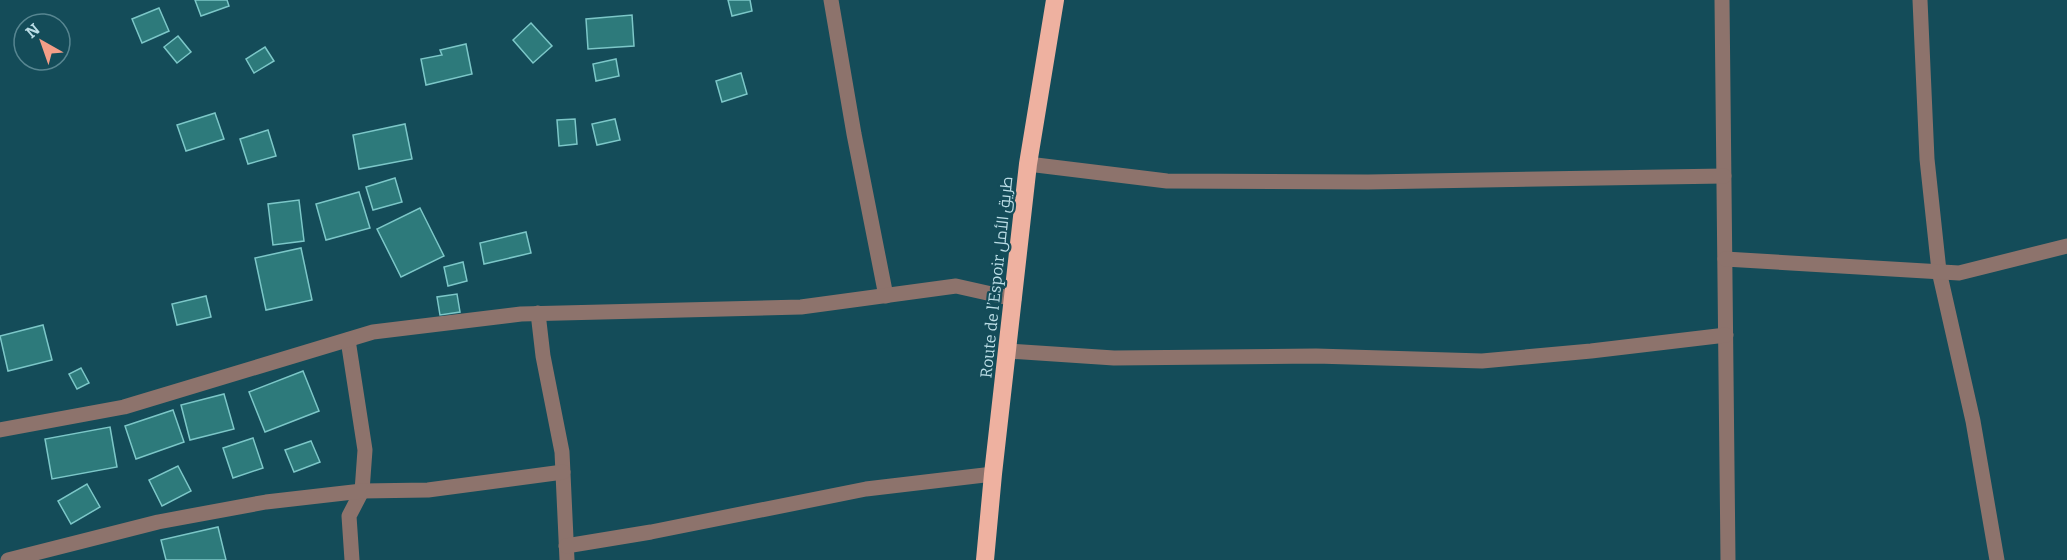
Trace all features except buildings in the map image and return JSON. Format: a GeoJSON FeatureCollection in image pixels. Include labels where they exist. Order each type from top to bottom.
{"type":"FeatureCollection","features":[{"type":"Feature","properties":{"kind":"highway","name":"Route de l’Espoir طريق الأمل"},"geometry":{"type":"LineString","coordinates":[[986,560],[993,474],[1029,164],[1055,0]]}},
{"type":"Feature","properties":{"kind":"street"},"geometry":{"type":"LineString","coordinates":[[831,0],[854,134],[886,296]]}},
{"type":"Feature","properties":{"kind":"street"},"geometry":{"type":"LineString","coordinates":[[1722,0],[1728,560]]}},
{"type":"Feature","properties":{"kind":"street"},"geometry":{"type":"LineString","coordinates":[[1920,0],[1927,159],[1939,270],[1973,421],[1997,560]]}},
{"type":"Feature","properties":{"kind":"street"},"geometry":{"type":"LineString","coordinates":[[1029,164],[1167,181],[1380,182],[1724,176]]}},
{"type":"Feature","properties":{"kind":"street"},"geometry":{"type":"LineString","coordinates":[[1725,259],[1939,270],[1959,273],[2067,246]]}},
{"type":"Feature","properties":{"kind":"street"},"geometry":{"type":"LineString","coordinates":[[0,430],[124,407],[373,333],[537,313],[801,307],[956,286],[1014,299]]}},
{"type":"Feature","properties":{"kind":"street"},"geometry":{"type":"LineString","coordinates":[[537,313],[562,452],[566,553],[651,532],[867,489],[993,474]]}},
{"type":"Feature","properties":{"kind":"street"},"geometry":{"type":"LineString","coordinates":[[1008,351],[1114,358],[1316,356],[1482,361],[1726,335]]}},
{"type":"Feature","properties":{"kind":"street"},"geometry":{"type":"LineString","coordinates":[[348,340],[366,450],[362,491],[349,516],[352,560]]}},
{"type":"Feature","properties":{"kind":"street"},"geometry":{"type":"LineString","coordinates":[[8,560],[158,522],[266,502],[362,491],[428,490],[563,472]]}}]}
